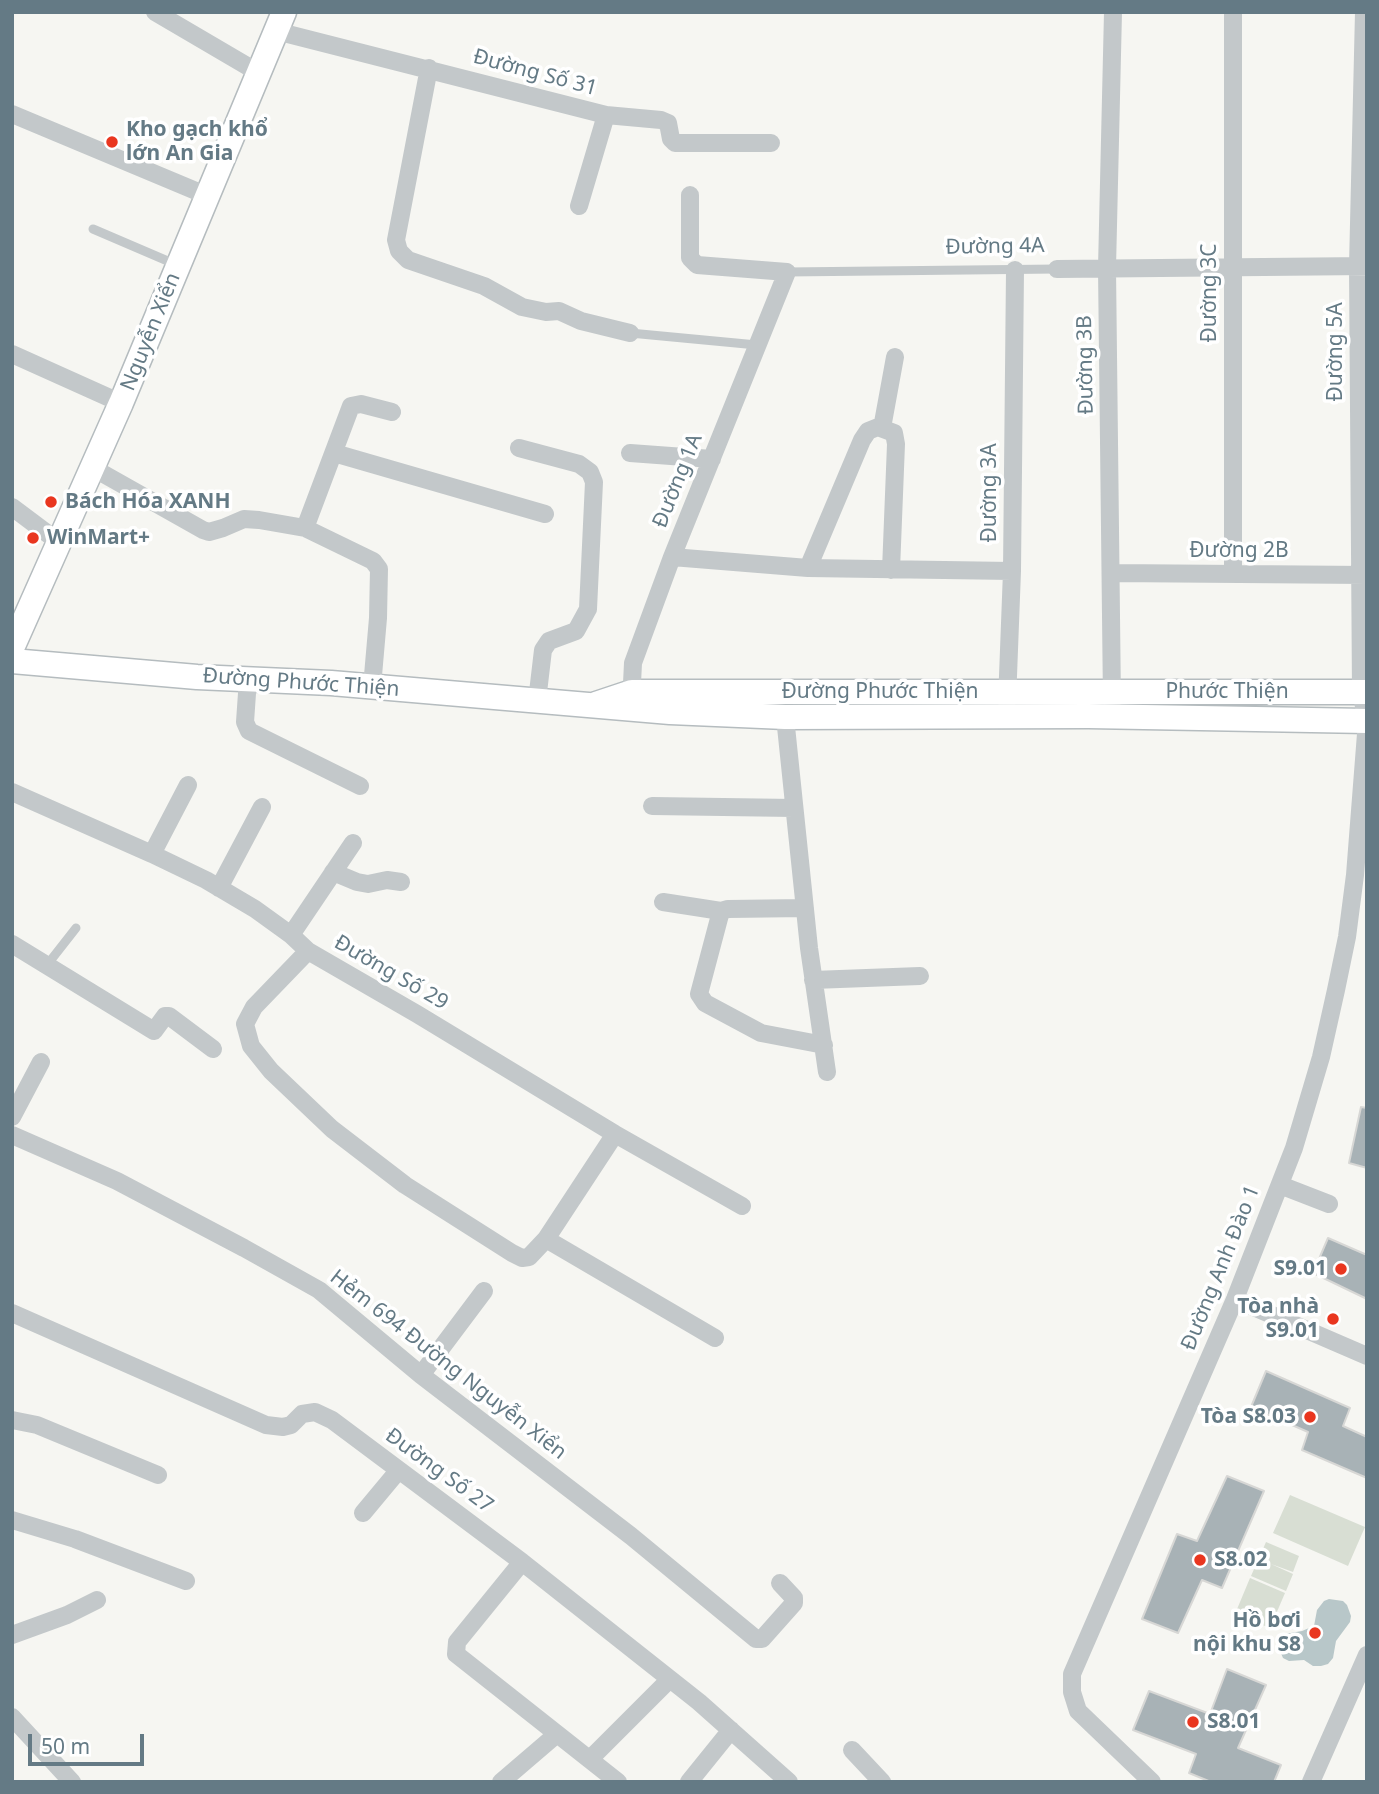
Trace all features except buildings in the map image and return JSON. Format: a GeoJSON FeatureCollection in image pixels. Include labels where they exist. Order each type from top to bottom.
{"type":"FeatureCollection","features":[{"type":"Feature","properties":{"kind":"street"},"geometry":{"type":"LineString","coordinates":[[155,12],[259,73]]}},
{"type":"Feature","properties":{"kind":"street","name":"Đường 3B"},"geometry":{"type":"LineString","coordinates":[[1100,704],[1112,573],[1107,268],[1113,12]]}},
{"type":"Feature","properties":{"kind":"street","name":"Đường 3C"},"geometry":{"type":"LineString","coordinates":[[1233,12],[1233,574]]}},
{"type":"Feature","properties":{"kind":"street","name":"Đường 5A"},"geometry":{"type":"LineString","coordinates":[[1364,12],[1364,692]]}},
{"type":"Feature","properties":{"kind":"street","name":"Nguyễn Xiển"},"geometry":{"type":"LineString","coordinates":[[12,648],[17,620],[60,543],[93,468],[280,22]]}},
{"type":"Feature","properties":{"kind":"street","name":"Đường Số 31"},"geometry":{"type":"LineString","coordinates":[[280,22],[429,68],[606,115],[661,120],[668,123],[674,143],[771,143]]}},
{"type":"Feature","properties":{"kind":"street"},"geometry":{"type":"LineString","coordinates":[[429,68],[396,240],[399,251],[408,260],[484,286],[522,307],[546,312],[559,311],[581,321],[630,333]]}},
{"type":"Feature","properties":{"kind":"street"},"geometry":{"type":"LineString","coordinates":[[12,114],[208,196]]}},
{"type":"Feature","properties":{"kind":"street"},"geometry":{"type":"LineString","coordinates":[[579,206],[606,115]]}},
{"type":"Feature","properties":{"kind":"street","name":"Đường 4A"},"geometry":{"type":"LineString","coordinates":[[690,195],[690,258],[697,265],[787,272]]}},
{"type":"Feature","properties":{"kind":"street","name":"Đường 4A"},"geometry":{"type":"LineString","coordinates":[[1057,269],[1363,266]]}},
{"type":"Feature","properties":{"kind":"street","name":"Đường 3A"},"geometry":{"type":"LineString","coordinates":[[1015,270],[1012,571],[1018,704]]}},
{"type":"Feature","properties":{"kind":"street","name":"Đường 1A"},"geometry":{"type":"LineString","coordinates":[[631,701],[633,663],[672,557],[787,272]]}},
{"type":"Feature","properties":{"kind":"street"},"geometry":{"type":"LineString","coordinates":[[12,354],[121,403]]}},
{"type":"Feature","properties":{"kind":"street"},"geometry":{"type":"LineString","coordinates":[[882,428],[895,357]]}},
{"type":"Feature","properties":{"kind":"street"},"geometry":{"type":"LineString","coordinates":[[305,528],[352,406],[361,404],[392,412]]}},
{"type":"Feature","properties":{"kind":"street"},"geometry":{"type":"LineString","coordinates":[[808,568],[862,440],[868,431],[877,427],[894,433],[896,444],[891,570]]}},
{"type":"Feature","properties":{"kind":"street"},"geometry":{"type":"LineString","coordinates":[[519,449],[579,464],[590,472],[594,482],[588,609],[576,631],[549,640],[543,650],[537,701]]}},
{"type":"Feature","properties":{"kind":"street"},"geometry":{"type":"LineString","coordinates":[[334,453],[545,514]]}},
{"type":"Feature","properties":{"kind":"street"},"geometry":{"type":"LineString","coordinates":[[630,453],[712,459]]}},
{"type":"Feature","properties":{"kind":"street"},"geometry":{"type":"LineString","coordinates":[[93,468],[203,530],[215,530],[244,519],[305,528],[373,561],[379,569],[372,687]]}},
{"type":"Feature","properties":{"kind":"street"},"geometry":{"type":"LineString","coordinates":[[12,507],[60,543]]}},
{"type":"Feature","properties":{"kind":"street"},"geometry":{"type":"LineString","coordinates":[[672,557],[808,568],[1012,571]]}},
{"type":"Feature","properties":{"kind":"street","name":"Đường 2B"},"geometry":{"type":"LineString","coordinates":[[1112,573],[1364,575]]}},
{"type":"Feature","properties":{"kind":"street","name":"Đường Phước Thiện"},"geometry":{"type":"LineString","coordinates":[[12,662],[372,687],[591,706],[631,701],[1100,704]]}},
{"type":"Feature","properties":{"kind":"street"},"geometry":{"type":"LineString","coordinates":[[248,679],[245,722],[249,731],[360,786]]}},
{"type":"Feature","properties":{"kind":"street","name":"Phước Thiện"},"geometry":{"type":"LineString","coordinates":[[1100,704],[1364,692]]}},
{"type":"Feature","properties":{"kind":"street","name":"Đường Anh Đào 1"},"geometry":{"type":"LineString","coordinates":[[1152,1782],[1082,1717],[1073,1698],[1072,1674],[1235,1299],[1280,1185],[1308,1104],[1347,937],[1355,875],[1367,721],[1364,692]]}},
{"type":"Feature","properties":{"kind":"street","name":"Đường Phước Thiện"},"geometry":{"type":"LineString","coordinates":[[631,701],[785,717],[1018,704]]}},
{"type":"Feature","properties":{"kind":"street","name":"Phước Thiện"},"geometry":{"type":"LineString","coordinates":[[1100,704],[1367,721]]}},
{"type":"Feature","properties":{"kind":"street"},"geometry":{"type":"LineString","coordinates":[[785,717],[813,980],[827,1072]]}},
{"type":"Feature","properties":{"kind":"street"},"geometry":{"type":"LineString","coordinates":[[152,854],[188,785]]}},
{"type":"Feature","properties":{"kind":"street","name":"Đường Số 29"},"geometry":{"type":"LineString","coordinates":[[12,792],[152,854],[219,888],[255,909],[308,951],[615,1134],[742,1206]]}},
{"type":"Feature","properties":{"kind":"street"},"geometry":{"type":"LineString","coordinates":[[652,806],[794,808]]}},
{"type":"Feature","properties":{"kind":"street"},"geometry":{"type":"LineString","coordinates":[[219,888],[262,807]]}},
{"type":"Feature","properties":{"kind":"street"},"geometry":{"type":"LineString","coordinates":[[291,935],[353,843]]}},
{"type":"Feature","properties":{"kind":"street"},"geometry":{"type":"LineString","coordinates":[[333,872],[357,883],[387,880],[401,883]]}},
{"type":"Feature","properties":{"kind":"street"},"geometry":{"type":"LineString","coordinates":[[663,902],[721,911],[805,908]]}},
{"type":"Feature","properties":{"kind":"street"},"geometry":{"type":"LineString","coordinates":[[721,911],[699,989],[700,999],[761,1033],[824,1045]]}},
{"type":"Feature","properties":{"kind":"street"},"geometry":{"type":"LineString","coordinates":[[12,944],[155,1031],[165,1016],[169,1016],[213,1049]]}},
{"type":"Feature","properties":{"kind":"street"},"geometry":{"type":"LineString","coordinates":[[308,951],[254,1007],[245,1024],[251,1046],[271,1071],[332,1129],[405,1185],[512,1253],[529,1258],[546,1239],[615,1134]]}},
{"type":"Feature","properties":{"kind":"street"},"geometry":{"type":"LineString","coordinates":[[813,980],[920,976]]}},
{"type":"Feature","properties":{"kind":"street"},"geometry":{"type":"LineString","coordinates":[[12,1117],[41,1062]]}},
{"type":"Feature","properties":{"kind":"street","name":"Hẻm 694 Đường Nguyễn Xiển"},"geometry":{"type":"LineString","coordinates":[[12,1135],[117,1181],[319,1290],[421,1375],[631,1536],[756,1639],[762,1639],[794,1603],[794,1598],[780,1583]]}},
{"type":"Feature","properties":{"kind":"street"},"geometry":{"type":"LineString","coordinates":[[1280,1185],[1328,1204]]}},
{"type":"Feature","properties":{"kind":"street"},"geometry":{"type":"LineString","coordinates":[[546,1239],[715,1338]]}},
{"type":"Feature","properties":{"kind":"street"},"geometry":{"type":"LineString","coordinates":[[421,1375],[484,1291]]}},
{"type":"Feature","properties":{"kind":"street"},"geometry":{"type":"LineString","coordinates":[[1235,1299],[1367,1356]]}},
{"type":"Feature","properties":{"kind":"street","name":"Đường Số 27"},"geometry":{"type":"LineString","coordinates":[[12,1313],[266,1425],[291,1425],[302,1414],[315,1412],[332,1420],[522,1562],[731,1730],[789,1782]]}},
{"type":"Feature","properties":{"kind":"street"},"geometry":{"type":"LineString","coordinates":[[12,1420],[37,1425],[158,1475]]}},
{"type":"Feature","properties":{"kind":"street"},"geometry":{"type":"LineString","coordinates":[[363,1513],[398,1471]]}},
{"type":"Feature","properties":{"kind":"street"},"geometry":{"type":"LineString","coordinates":[[12,1520],[75,1539],[186,1581]]}},
{"type":"Feature","properties":{"kind":"street"},"geometry":{"type":"LineString","coordinates":[[522,1562],[457,1642],[456,1654],[618,1782]]}},
{"type":"Feature","properties":{"kind":"street"},"geometry":{"type":"LineString","coordinates":[[12,1635],[67,1615],[97,1600]]}},
{"type":"Feature","properties":{"kind":"street"},"geometry":{"type":"LineString","coordinates":[[1311,1782],[1367,1655]]}},
{"type":"Feature","properties":{"kind":"street"},"geometry":{"type":"LineString","coordinates":[[590,1759],[669,1680]]}},
{"type":"Feature","properties":{"kind":"street"},"geometry":{"type":"LineString","coordinates":[[12,1717],[72,1782]]}},
{"type":"Feature","properties":{"kind":"street"},"geometry":{"type":"LineString","coordinates":[[689,1782],[731,1730]]}},
{"type":"Feature","properties":{"kind":"street"},"geometry":{"type":"LineString","coordinates":[[501,1782],[557,1734]]}},
{"type":"Feature","properties":{"kind":"street"},"geometry":{"type":"LineString","coordinates":[[852,1750],[882,1782]]}},
{"type":"Feature","properties":{"kind":"lane"},"geometry":{"type":"LineString","coordinates":[[93,229],[178,266]]}},
{"type":"Feature","properties":{"kind":"lane","name":"Đường 4A"},"geometry":{"type":"LineString","coordinates":[[787,272],[1057,269]]}},
{"type":"Feature","properties":{"kind":"lane"},"geometry":{"type":"LineString","coordinates":[[630,333],[757,345]]}},
{"type":"Feature","properties":{"kind":"lane"},"geometry":{"type":"LineString","coordinates":[[47,965],[76,928]]}},
{"type":"Feature","properties":{"kind":"shaded area"},"geometry":{"type":"Polygon","coordinates":[[[1290,1495],[1365,1527],[1348,1566],[1273,1533],[1290,1495]]]}},
{"type":"Feature","properties":{"kind":"shaded area"},"geometry":{"type":"Polygon","coordinates":[[[1266,1542],[1299,1556],[1293,1572],[1271,1564],[1293,1574],[1286,1591],[1251,1576],[1266,1542]]]}},
{"type":"Feature","properties":{"kind":"shaded area"},"geometry":{"type":"Polygon","coordinates":[[[1250,1578],[1285,1593],[1270,1628],[1235,1614],[1250,1578]]]}},
{"type":"Feature","properties":{"kind":"shaded area","name":"Hồ bơi nội khu S8"},"geometry":{"type":"Polygon","coordinates":[[[1329,1599],[1343,1601],[1351,1616],[1350,1622],[1336,1641],[1333,1658],[1328,1664],[1313,1666],[1304,1660],[1289,1661],[1283,1658],[1280,1651],[1281,1639],[1285,1634],[1314,1626],[1317,1610],[1329,1599]]]}},
{"type":"Feature","properties":{"kind":"place","name":"Kho gạch khổ lớn An Gia"},"geometry":{"type":"Point","coordinates":[112,142]}},
{"type":"Feature","properties":{"kind":"place","name":"Bách Hóa XANH"},"geometry":{"type":"Point","coordinates":[51,502]}},
{"type":"Feature","properties":{"kind":"place","name":"WinMart+"},"geometry":{"type":"Point","coordinates":[33,538]}},
{"type":"Feature","properties":{"kind":"place","name":"S9.01"},"geometry":{"type":"Point","coordinates":[1341,1269]}},
{"type":"Feature","properties":{"kind":"place","name":"Tòa nhà S9.01"},"geometry":{"type":"Point","coordinates":[1333,1319]}},
{"type":"Feature","properties":{"kind":"place","name":"Tòa S8.03"},"geometry":{"type":"Point","coordinates":[1310,1417]}},
{"type":"Feature","properties":{"kind":"place","name":"S8.02"},"geometry":{"type":"Point","coordinates":[1200,1560]}},
{"type":"Feature","properties":{"kind":"place","name":"Hồ bơi nội khu S8"},"geometry":{"type":"Point","coordinates":[1315,1633]}},
{"type":"Feature","properties":{"kind":"place","name":"S8.01"},"geometry":{"type":"Point","coordinates":[1193,1722]}}]}
